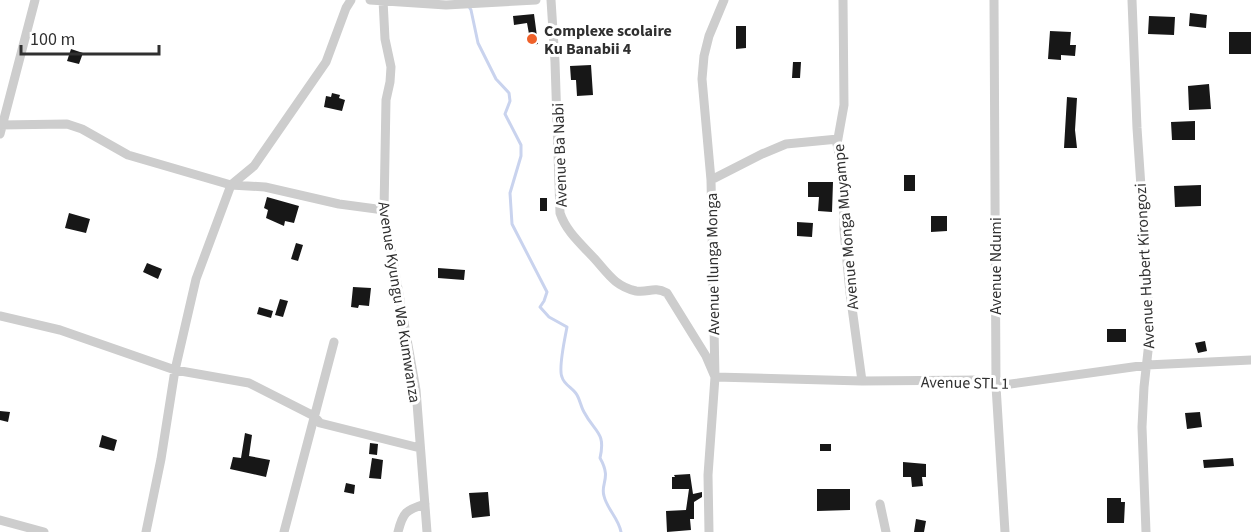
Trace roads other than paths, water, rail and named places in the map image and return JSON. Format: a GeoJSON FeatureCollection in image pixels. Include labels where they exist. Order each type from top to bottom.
{"type":"FeatureCollection","features":[{"type":"Feature","properties":{"kind":"street"},"geometry":{"type":"LineString","coordinates":[[35,0],[1,128],[67,124],[82,129],[128,155],[231,185],[265,187],[339,204],[384,210]]}},
{"type":"Feature","properties":{"kind":"street"},"geometry":{"type":"LineString","coordinates":[[146,532],[161,459],[175,370],[196,279],[231,185],[254,166],[326,62],[351,0]]}},
{"type":"Feature","properties":{"kind":"street"},"geometry":{"type":"LineString","coordinates":[[370,0],[446,5],[536,0]]}},
{"type":"Feature","properties":{"kind":"street","name":"Avenue Ba Nabi"},"geometry":{"type":"LineString","coordinates":[[551,0],[560,213],[564,225],[603,271],[621,286],[638,291],[657,288],[667,293],[706,356],[715,377]]}},
{"type":"Feature","properties":{"kind":"street","name":"Avenue Ilunga Monga"},"geometry":{"type":"LineString","coordinates":[[709,532],[708,475],[715,377],[711,180],[702,79],[704,56],[724,0]]}},
{"type":"Feature","properties":{"kind":"street","name":"Avenue Monga Muyampe"},"geometry":{"type":"LineString","coordinates":[[843,0],[844,105],[838,139],[843,172],[844,230],[849,282],[862,381]]}},
{"type":"Feature","properties":{"kind":"street","name":"Avenue Ndumi"},"geometry":{"type":"LineString","coordinates":[[994,0],[996,386],[1005,532]]}},
{"type":"Feature","properties":{"kind":"street","name":"Avenue Hubert Kirongozi"},"geometry":{"type":"LineString","coordinates":[[1132,0],[1137,128],[1149,305],[1149,342],[1142,427],[1146,532]]}},
{"type":"Feature","properties":{"kind":"street","name":"Avenue Kyungu Wa Kumwanza"},"geometry":{"type":"LineString","coordinates":[[383,1],[385,39],[391,67],[386,100],[384,210],[411,359],[427,532]]}},
{"type":"Feature","properties":{"kind":"street"},"geometry":{"type":"LineString","coordinates":[[711,180],[786,144],[838,139]]}},
{"type":"Feature","properties":{"kind":"street"},"geometry":{"type":"LineString","coordinates":[[711,201],[724,174]]}},
{"type":"Feature","properties":{"kind":"street"},"geometry":{"type":"LineString","coordinates":[[0,316],[60,330],[175,370],[249,383],[314,416],[320,423],[420,448]]}},
{"type":"Feature","properties":{"kind":"street"},"geometry":{"type":"LineString","coordinates":[[284,532],[333,342]]}},
{"type":"Feature","properties":{"kind":"street","name":"Avenue STL 1"},"geometry":{"type":"LineString","coordinates":[[715,377],[862,381],[980,380],[996,386],[1147,365],[1251,360]]}},
{"type":"Feature","properties":{"kind":"street"},"geometry":{"type":"LineString","coordinates":[[398,532],[401,519],[408,509],[425,504]]}},
{"type":"Feature","properties":{"kind":"street"},"geometry":{"type":"LineString","coordinates":[[880,504],[885,532]]}},
{"type":"Feature","properties":{"kind":"street"},"geometry":{"type":"LineString","coordinates":[[0,520],[44,532]]}},
{"type":"Feature","properties":{"kind":"waterway"},"geometry":{"type":"LineString","coordinates":[[468,5],[478,43],[496,79],[509,93],[510,101],[505,114],[521,145],[521,156],[510,193],[512,224],[547,292],[540,307],[549,317],[567,327],[561,361],[562,377],[577,395],[602,443],[600,458],[605,471],[604,496],[621,532]]}},
{"type":"Feature","properties":{"kind":"place","name":"Complexe scolaire Ku Banabii 4"},"geometry":{"type":"Point","coordinates":[532,39]}}]}
